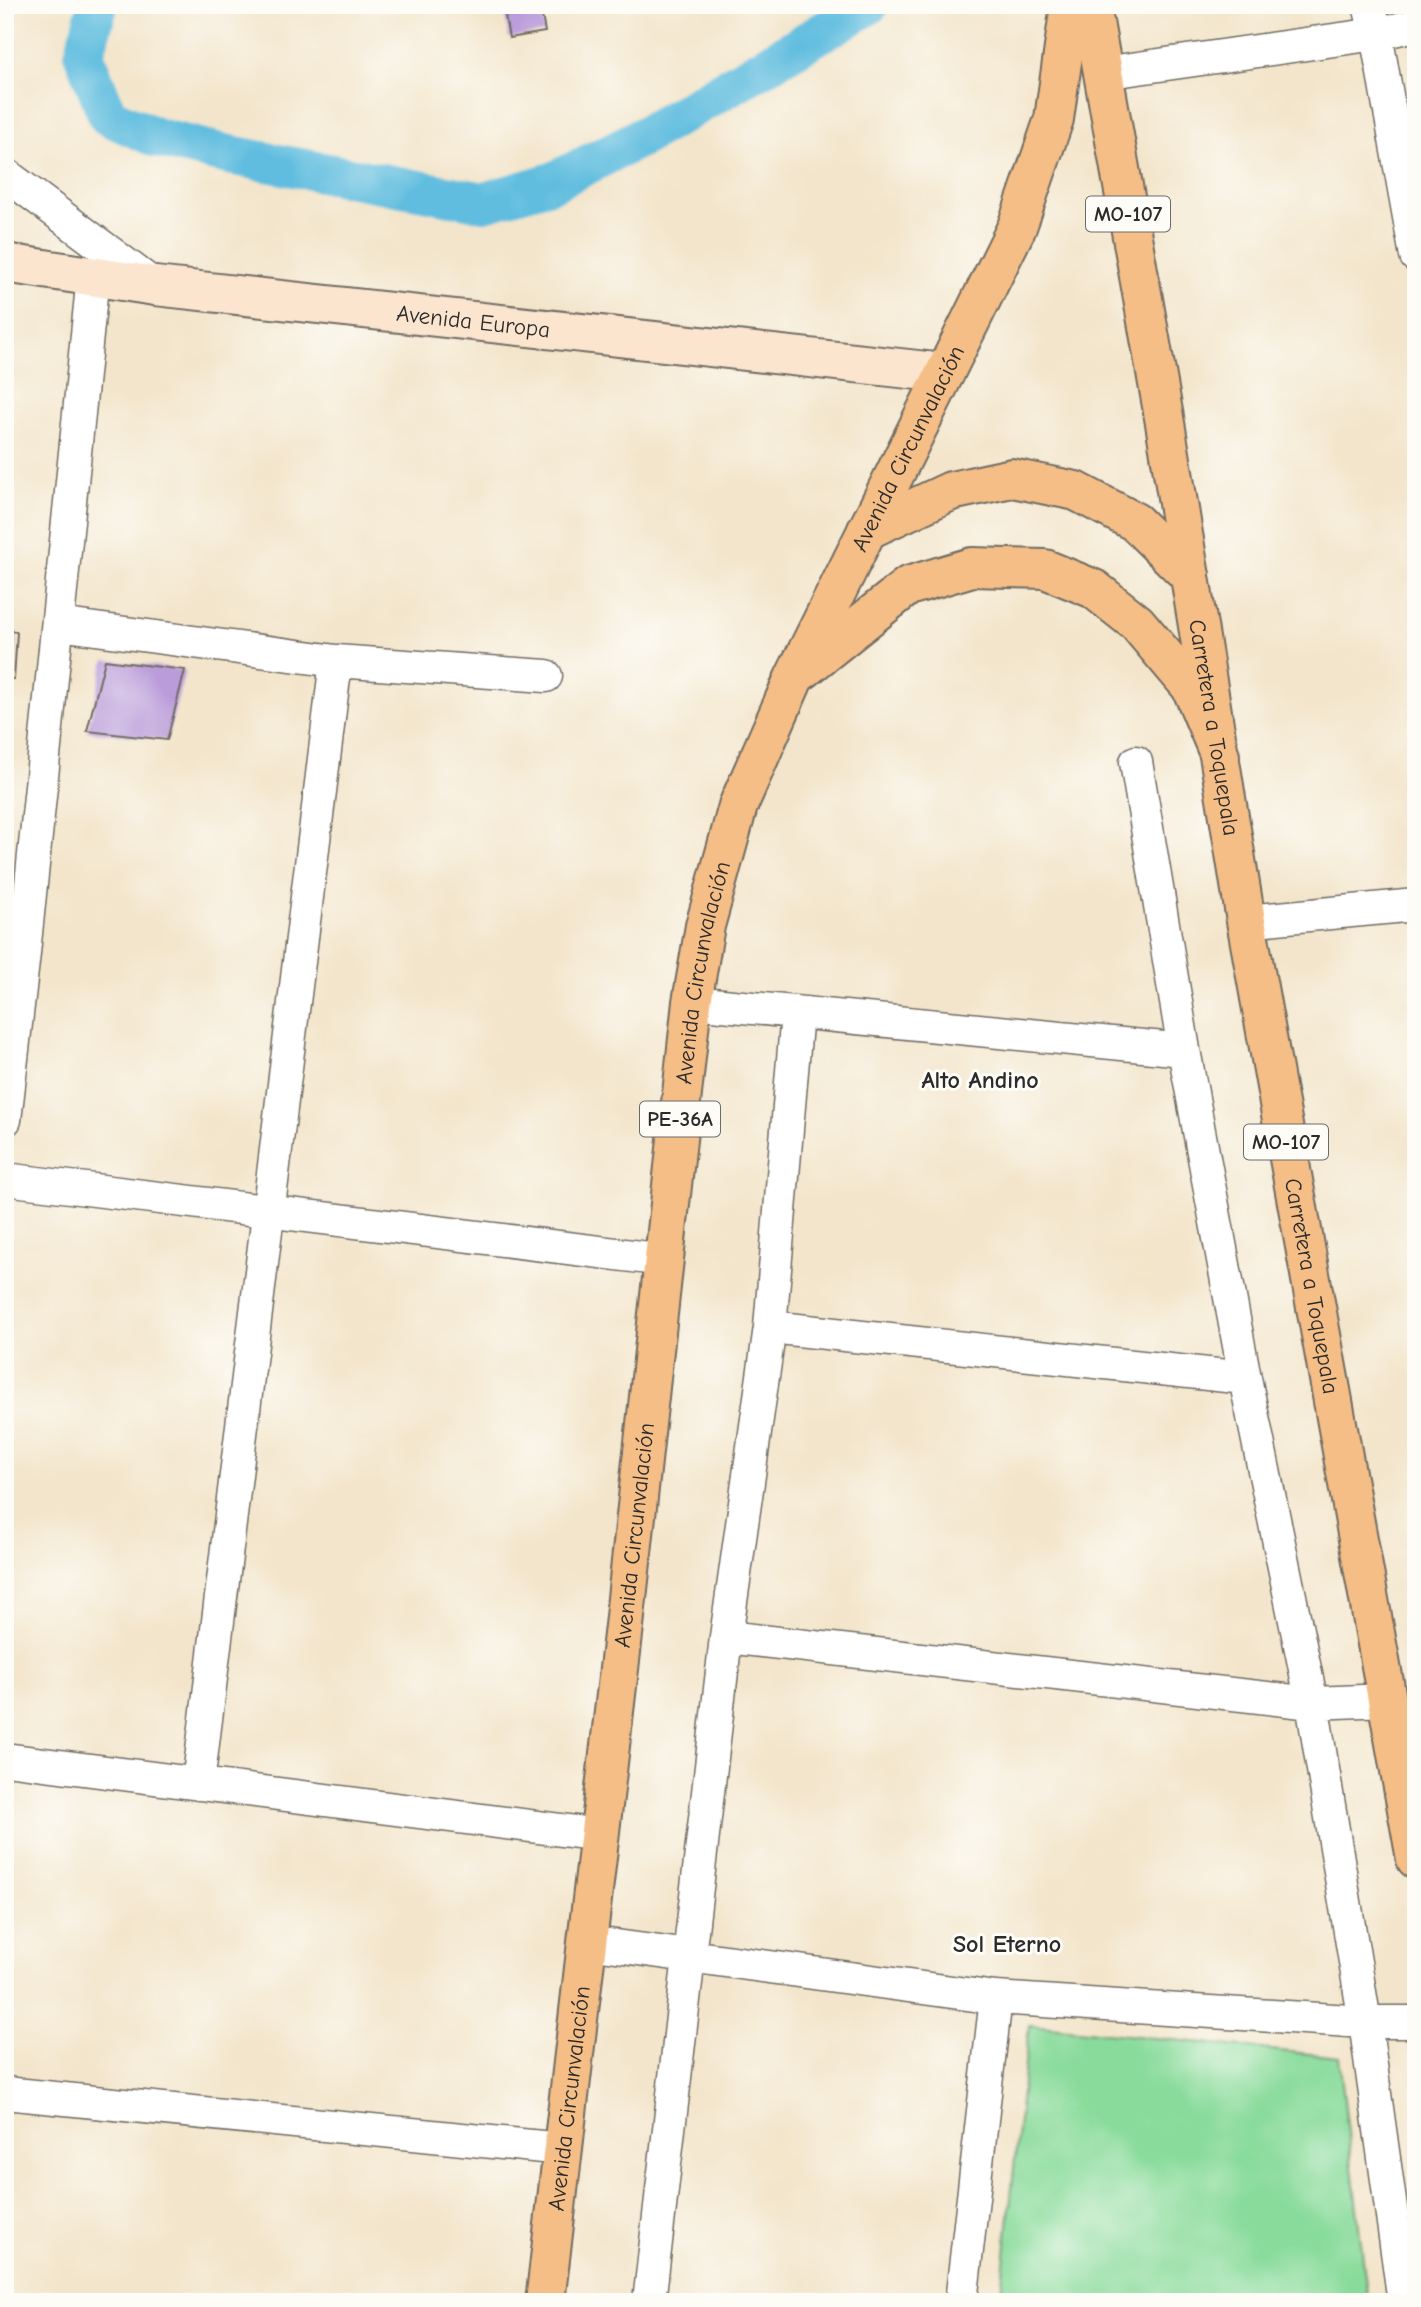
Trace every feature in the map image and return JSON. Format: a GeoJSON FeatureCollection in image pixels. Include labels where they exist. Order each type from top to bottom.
{"type":"FeatureCollection","features":[{"type":"Feature","properties":{"kind":"main road","name":"Avenida Circunvalación"},"geometry":{"type":"LineString","coordinates":[[545,2302],[600,1835],[692,1002],[705,926],[738,806],[794,678],[1017,227],[1054,119],[1070,5]]}},
{"type":"Feature","properties":{"kind":"main road","name":"MO-107"},"geometry":{"type":"LineString","coordinates":[[1091,5],[1103,73]]}},
{"type":"Feature","properties":{"kind":"main road","name":"Carretera a Toquepala"},"geometry":{"type":"LineString","coordinates":[[1103,73],[1191,576],[1246,921],[1416,1859]]}},
{"type":"Feature","properties":{"kind":"main road","name":"Avenida Europa"},"geometry":{"type":"LineString","coordinates":[[5,263],[155,286],[945,373]]}},
{"type":"Feature","properties":{"kind":"main road"},"geometry":{"type":"LineString","coordinates":[[867,530],[951,491],[1012,478],[1076,491],[1135,522],[1191,576]]}},
{"type":"Feature","properties":{"kind":"main road"},"geometry":{"type":"LineString","coordinates":[[794,678],[908,586],[972,567],[1045,569],[1094,589],[1137,623],[1191,687],[1220,757]]}},
{"type":"Feature","properties":{"kind":"street"},"geometry":{"type":"LineString","coordinates":[[1103,73],[1373,20],[1416,25]]}},
{"type":"Feature","properties":{"kind":"street"},"geometry":{"type":"LineString","coordinates":[[1373,20],[1416,256]]}},
{"type":"Feature","properties":{"kind":"street"},"geometry":{"type":"LineString","coordinates":[[5,174],[155,286]]}},
{"type":"Feature","properties":{"kind":"street"},"geometry":{"type":"LineString","coordinates":[[5,1120],[15,951],[58,624],[93,276]]}},
{"type":"Feature","properties":{"kind":"street"},"geometry":{"type":"LineString","coordinates":[[58,624],[336,661],[546,676]]}},
{"type":"Feature","properties":{"kind":"street"},"geometry":{"type":"LineString","coordinates":[[198,1784],[336,661]]}},
{"type":"Feature","properties":{"kind":"street"},"geometry":{"type":"LineString","coordinates":[[1136,762],[1184,1050],[1245,1378],[1312,1703],[1365,2022],[1404,2302]]}},
{"type":"Feature","properties":{"kind":"street"},"geometry":{"type":"LineString","coordinates":[[1246,921],[1416,905]]}},
{"type":"Feature","properties":{"kind":"street"},"geometry":{"type":"LineString","coordinates":[[692,1002],[1184,1050]]}},
{"type":"Feature","properties":{"kind":"street"},"geometry":{"type":"LineString","coordinates":[[649,2302],[726,1637],[770,1326],[797,1013]]}},
{"type":"Feature","properties":{"kind":"street"},"geometry":{"type":"LineString","coordinates":[[5,1179],[665,1260]]}},
{"type":"Feature","properties":{"kind":"street"},"geometry":{"type":"LineString","coordinates":[[770,1326],[1245,1378]]}},
{"type":"Feature","properties":{"kind":"street"},"geometry":{"type":"LineString","coordinates":[[726,1637],[1312,1703],[1388,1700]]}},
{"type":"Feature","properties":{"kind":"street"},"geometry":{"type":"LineString","coordinates":[[5,1759],[600,1835]]}},
{"type":"Feature","properties":{"kind":"street"},"geometry":{"type":"LineString","coordinates":[[587,1942],[996,1998],[1365,2022],[1416,2022]]}},
{"type":"Feature","properties":{"kind":"street"},"geometry":{"type":"LineString","coordinates":[[961,2302],[996,1998]]}},
{"type":"Feature","properties":{"kind":"street"},"geometry":{"type":"LineString","coordinates":[[5,2093],[562,2149]]}},
{"type":"Feature","properties":{"kind":"green space"},"geometry":{"type":"Polygon","coordinates":[[[1029,2025],[1339,2057],[1368,2302],[1000,2302],[1029,2025]]]}},
{"type":"Feature","properties":{"kind":"building"},"geometry":{"type":"Polygon","coordinates":[[[503,5],[540,5],[545,32],[509,38],[503,5]]]}},
{"type":"Feature","properties":{"kind":"building"},"geometry":{"type":"Polygon","coordinates":[[[5,535],[13,536],[9,579],[5,578],[5,535]]]}},
{"type":"Feature","properties":{"kind":"building"},"geometry":{"type":"Polygon","coordinates":[[[5,630],[17,632],[14,679],[5,679],[5,630]]]}},
{"type":"Feature","properties":{"kind":"building"},"geometry":{"type":"Polygon","coordinates":[[[105,660],[185,670],[167,740],[87,731],[105,660]]]}},
{"type":"Feature","properties":{"kind":"waterway"},"geometry":{"type":"LineString","coordinates":[[98,5],[84,55],[108,116],[157,138],[229,155],[484,202],[553,182],[644,136],[869,5]]}},
{"type":"Feature","properties":{"kind":"district","name":"Alto Andino"},"geometry":{"type":"Point","coordinates":[980,1080]}},
{"type":"Feature","properties":{"kind":"district","name":"Sol Eterno"},"geometry":{"type":"Point","coordinates":[1007,1944]}}]}
